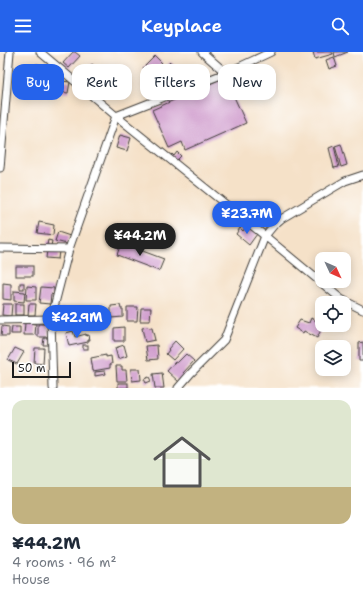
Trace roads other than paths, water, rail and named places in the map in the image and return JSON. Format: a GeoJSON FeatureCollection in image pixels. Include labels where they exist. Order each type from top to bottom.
{"type":"FeatureCollection","features":[{"type":"Feature","properties":{"kind":"street"},"geometry":{"type":"LineString","coordinates":[[0,168],[10,52]]}},
{"type":"Feature","properties":{"kind":"street"},"geometry":{"type":"LineString","coordinates":[[40,52],[116,116],[266,236],[341,299],[363,310]]}},
{"type":"Feature","properties":{"kind":"street"},"geometry":{"type":"LineString","coordinates":[[202,52],[218,66]]}},
{"type":"Feature","properties":{"kind":"street"},"geometry":{"type":"LineString","coordinates":[[245,64],[271,52]]}},
{"type":"Feature","properties":{"kind":"street"},"geometry":{"type":"LineString","coordinates":[[53,388],[51,319],[69,249],[116,116],[218,76]]}},
{"type":"Feature","properties":{"kind":"street"},"geometry":{"type":"LineString","coordinates":[[178,388],[224,340],[266,236],[274,225],[281,218],[345,181],[363,175]]}},
{"type":"Feature","properties":{"kind":"street"},"geometry":{"type":"LineString","coordinates":[[0,248],[69,249]]}},
{"type":"Feature","properties":{"kind":"street"},"geometry":{"type":"LineString","coordinates":[[0,320],[51,319]]}}]}
